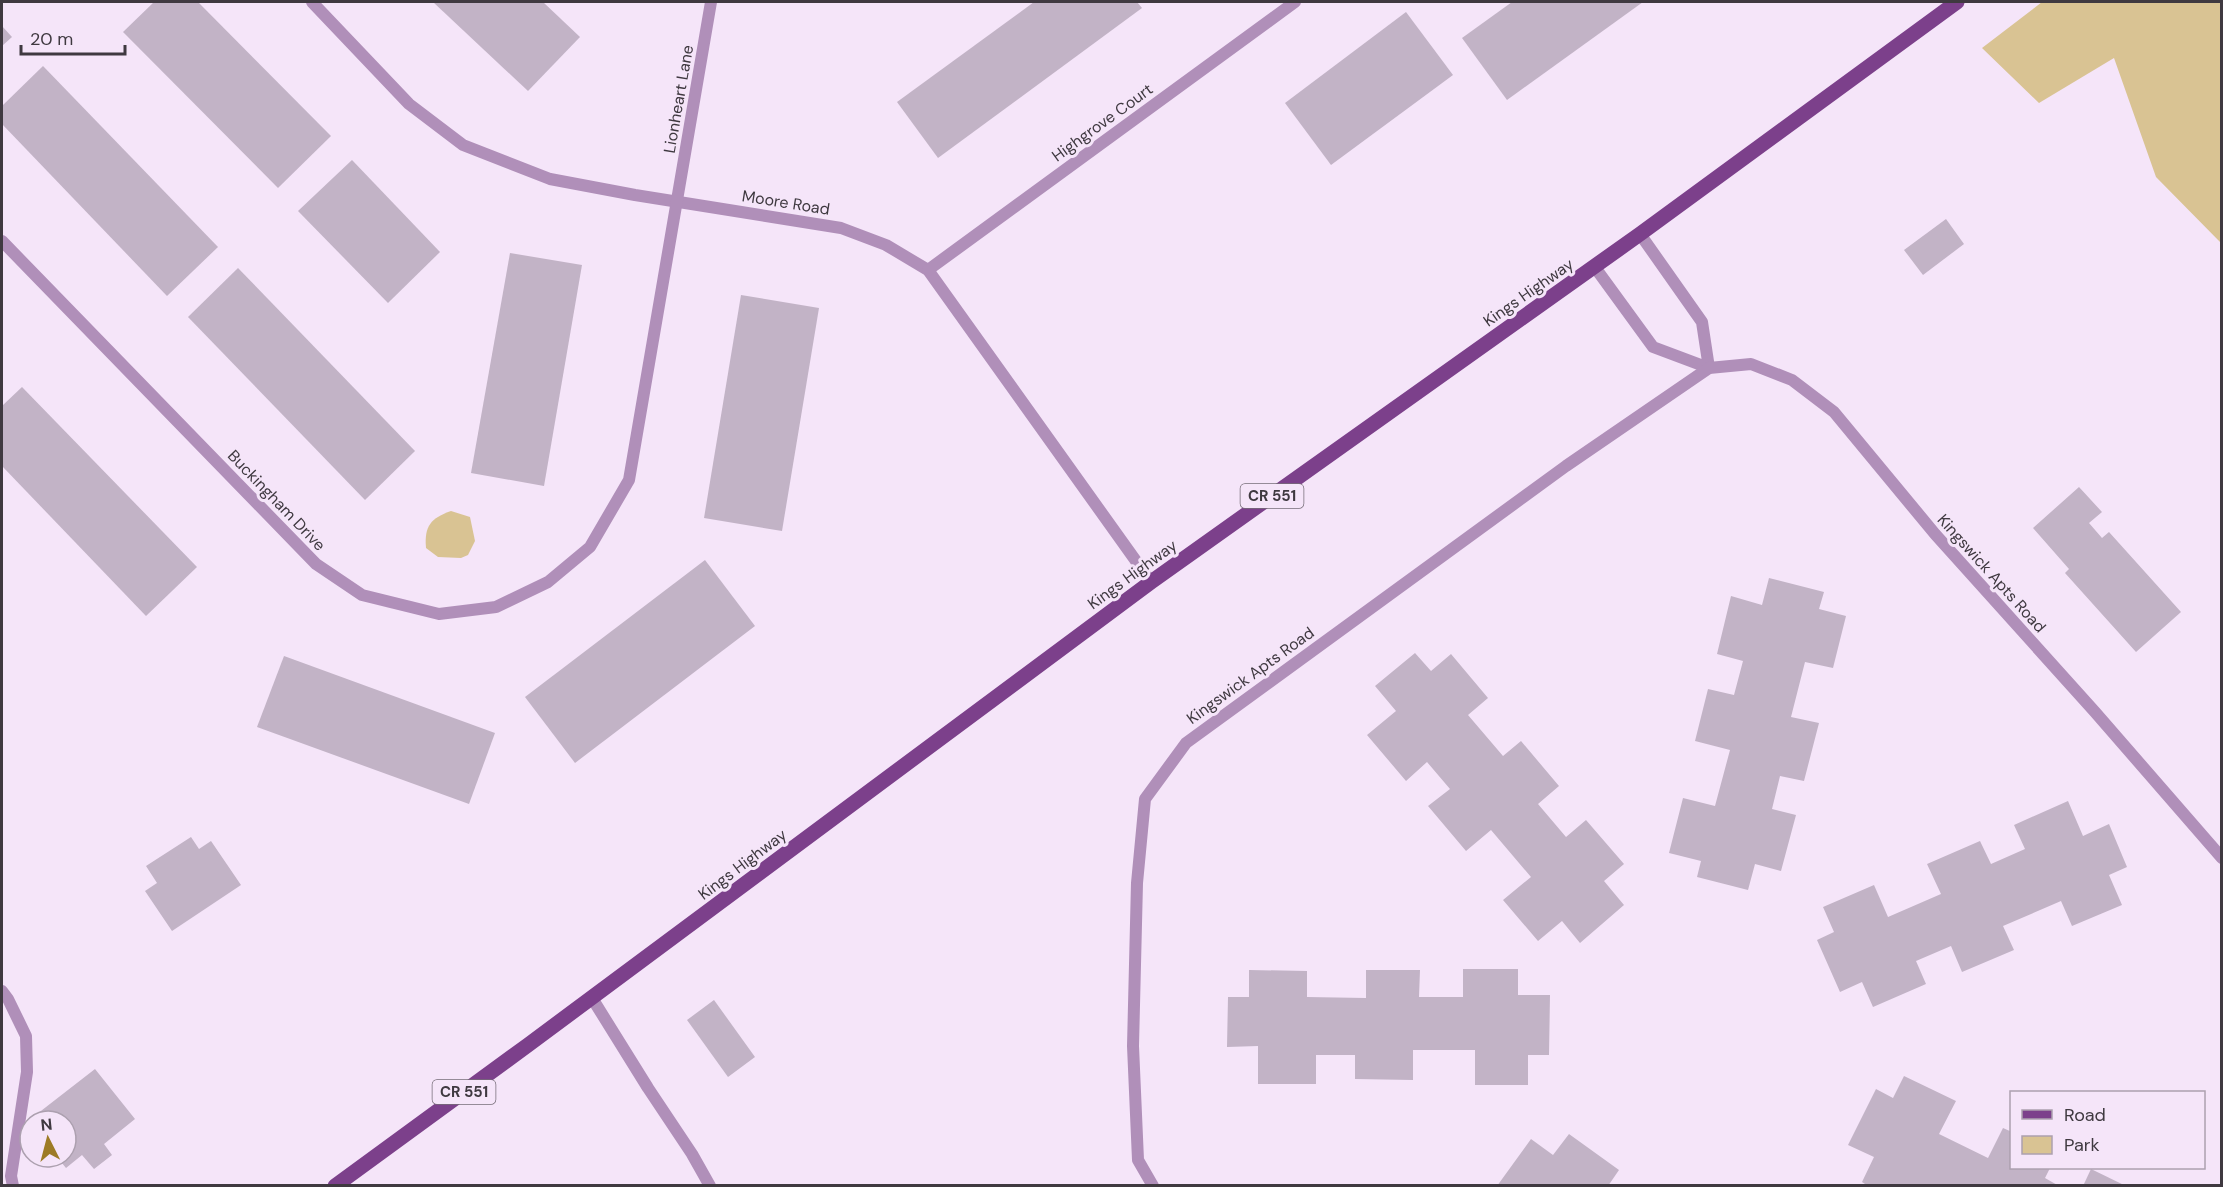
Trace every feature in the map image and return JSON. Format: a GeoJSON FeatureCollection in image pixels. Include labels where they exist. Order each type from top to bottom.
{"type":"FeatureCollection","features":[{"type":"Feature","properties":{"kind":"main road","name":"Kings Highway"},"geometry":{"type":"LineString","coordinates":[[335,1185],[592,998],[1151,582],[1640,234],[1957,2]]}},
{"type":"Feature","properties":{"kind":"street","name":"Moore Road"},"geometry":{"type":"LineString","coordinates":[[312,2],[409,104],[463,145],[550,178],[841,228],[886,245],[928,270],[1151,582]]}},
{"type":"Feature","properties":{"kind":"street","name":"Lionheart Lane"},"geometry":{"type":"LineString","coordinates":[[677,201],[711,2]]}},
{"type":"Feature","properties":{"kind":"street","name":"Highgrove Court"},"geometry":{"type":"LineString","coordinates":[[928,270],[1295,2]]}},
{"type":"Feature","properties":{"kind":"street","name":"Buckingham Drive"},"geometry":{"type":"LineString","coordinates":[[2,241],[316,564],[362,594],[439,614],[495,608],[548,582],[590,546],[629,480],[677,201]]}},
{"type":"Feature","properties":{"kind":"street"},"geometry":{"type":"LineString","coordinates":[[1640,234],[1702,322],[1709,368]]}},
{"type":"Feature","properties":{"kind":"street","name":"Kingswick Apts Road"},"geometry":{"type":"LineString","coordinates":[[1594,266],[1653,347],[1709,368],[1751,364],[1792,380],[1834,412],[1935,534],[2222,858]]}},
{"type":"Feature","properties":{"kind":"street","name":"Kingswick Apts Road"},"geometry":{"type":"LineString","coordinates":[[1153,1185],[1138,1160],[1133,1046],[1137,884],[1145,799],[1186,743],[1195,736],[1566,466],[1709,368]]}},
{"type":"Feature","properties":{"kind":"street"},"geometry":{"type":"LineString","coordinates":[[2,991],[26,1036],[27,1072],[8,1176]]}},
{"type":"Feature","properties":{"kind":"street"},"geometry":{"type":"LineString","coordinates":[[592,998],[710,1185]]}},
{"type":"Feature","properties":{"kind":"green space"},"geometry":{"type":"Polygon","coordinates":[[[2042,2],[2221,2],[2221,243],[2156,177],[2114,58],[2039,103],[1982,48],[2042,2]]]}},
{"type":"Feature","properties":{"kind":"green space"},"geometry":{"type":"Polygon","coordinates":[[[451,511],[470,517],[475,541],[468,555],[461,558],[438,557],[426,548],[426,534],[430,524],[451,511]]]}},
{"type":"Feature","properties":{"kind":"building"},"geometry":{"type":"Polygon","coordinates":[[[154,2],[198,2],[331,136],[278,188],[123,32],[154,2]]]}},
{"type":"Feature","properties":{"kind":"building"},"geometry":{"type":"Polygon","coordinates":[[[433,2],[543,2],[580,37],[528,91],[433,2]]]}},
{"type":"Feature","properties":{"kind":"building"},"geometry":{"type":"Polygon","coordinates":[[[1034,2],[1137,2],[1142,8],[938,158],[897,102],[1034,2]]]}},
{"type":"Feature","properties":{"kind":"building"},"geometry":{"type":"Polygon","coordinates":[[[1512,2],[1643,2],[1507,100],[1462,38],[1512,2]]]}},
{"type":"Feature","properties":{"kind":"building"},"geometry":{"type":"Polygon","coordinates":[[[1406,12],[1453,75],[1331,165],[1285,103],[1406,12]]]}},
{"type":"Feature","properties":{"kind":"building"},"geometry":{"type":"Polygon","coordinates":[[[2,26],[12,37],[2,46],[2,26]]]}},
{"type":"Feature","properties":{"kind":"building"},"geometry":{"type":"Polygon","coordinates":[[[43,66],[218,247],[167,296],[2,124],[2,106],[43,66]]]}},
{"type":"Feature","properties":{"kind":"building"},"geometry":{"type":"Polygon","coordinates":[[[352,160],[440,252],[388,303],[298,211],[352,160]]]}},
{"type":"Feature","properties":{"kind":"building"},"geometry":{"type":"Polygon","coordinates":[[[1946,219],[1964,244],[1923,275],[1904,250],[1946,219]]]}},
{"type":"Feature","properties":{"kind":"building"},"geometry":{"type":"Polygon","coordinates":[[[510,253],[582,265],[544,486],[471,473],[510,253]]]}},
{"type":"Feature","properties":{"kind":"building"},"geometry":{"type":"Polygon","coordinates":[[[238,268],[415,451],[365,500],[188,317],[238,268]]]}},
{"type":"Feature","properties":{"kind":"building"},"geometry":{"type":"Polygon","coordinates":[[[741,295],[819,308],[782,531],[704,518],[741,295]]]}},
{"type":"Feature","properties":{"kind":"building"},"geometry":{"type":"Polygon","coordinates":[[[22,387],[197,567],[146,616],[2,466],[2,406],[22,387]]]}},
{"type":"Feature","properties":{"kind":"building"},"geometry":{"type":"Polygon","coordinates":[[[2079,487],[2102,512],[2089,523],[2102,538],[2109,532],[2181,612],[2136,652],[2065,573],[2069,569],[2033,528],[2079,487]]]}},
{"type":"Feature","properties":{"kind":"building"},"geometry":{"type":"Polygon","coordinates":[[[705,560],[755,626],[575,763],[525,697],[705,560]]]}},
{"type":"Feature","properties":{"kind":"building"},"geometry":{"type":"Polygon","coordinates":[[[1769,578],[1824,592],[1819,609],[1846,616],[1833,668],[1805,662],[1791,717],[1819,723],[1804,781],[1780,776],[1772,809],[1796,815],[1781,871],[1755,864],[1748,890],[1697,877],[1701,861],[1669,853],[1683,798],[1715,806],[1730,750],[1695,741],[1708,689],[1734,695],[1743,661],[1717,654],[1731,596],[1762,605],[1769,578]]]}},
{"type":"Feature","properties":{"kind":"building"},"geometry":{"type":"Polygon","coordinates":[[[1415,653],[1431,671],[1451,654],[1488,698],[1468,715],[1503,756],[1521,741],[1559,786],[1538,804],[1566,837],[1586,820],[1624,864],[1604,881],[1624,905],[1580,943],[1562,921],[1538,941],[1503,900],[1531,877],[1491,830],[1466,851],[1428,806],[1450,789],[1427,762],[1406,781],[1367,735],[1396,711],[1375,686],[1415,653]]]}},
{"type":"Feature","properties":{"kind":"building"},"geometry":{"type":"Polygon","coordinates":[[[284,656],[495,733],[469,804],[257,727],[284,656]]]}},
{"type":"Feature","properties":{"kind":"building"},"geometry":{"type":"Polygon","coordinates":[[[2068,801],[2083,836],[2109,824],[2127,867],[2109,875],[2122,905],[2072,926],[2061,901],[2003,926],[2014,950],[1962,972],[1951,946],[1916,961],[1926,984],[1873,1007],[1862,982],[1840,992],[1817,940],[1834,932],[1823,907],[1874,885],[1888,917],[1941,894],[1927,864],[1980,841],[1991,864],[2025,849],[2014,825],[2068,801]]]}},
{"type":"Feature","properties":{"kind":"building"},"geometry":{"type":"Polygon","coordinates":[[[191,837],[199,849],[211,841],[241,885],[172,931],[145,891],[157,883],[146,866],[191,837]]]}},
{"type":"Feature","properties":{"kind":"building"},"geometry":{"type":"Polygon","coordinates":[[[1463,969],[1518,969],[1518,995],[1550,995],[1549,1055],[1528,1055],[1528,1085],[1475,1085],[1475,1050],[1413,1050],[1413,1080],[1355,1079],[1355,1055],[1316,1055],[1316,1084],[1258,1084],[1258,1046],[1227,1047],[1228,997],[1249,997],[1249,970],[1307,971],[1307,997],[1366,998],[1366,970],[1420,970],[1419,997],[1463,997],[1463,969]]]}},
{"type":"Feature","properties":{"kind":"building"},"geometry":{"type":"Polygon","coordinates":[[[714,1000],[755,1057],[728,1077],[687,1020],[714,1000]]]}},
{"type":"Feature","properties":{"kind":"building"},"geometry":{"type":"Polygon","coordinates":[[[95,1069],[135,1119],[104,1144],[112,1155],[94,1169],[82,1155],[78,1158],[78,1109],[43,1109],[95,1069]]]}},
{"type":"Feature","properties":{"kind":"building"},"geometry":{"type":"Polygon","coordinates":[[[1904,1076],[1956,1101],[1939,1134],[1988,1158],[2003,1128],[2010,1131],[2010,1169],[2050,1169],[2045,1178],[2059,1186],[1868,1186],[1862,1182],[1874,1157],[1848,1145],[1876,1089],[1893,1098],[1904,1076]]]}},
{"type":"Feature","properties":{"kind":"building"},"geometry":{"type":"Polygon","coordinates":[[[1569,1134],[1619,1170],[1608,1186],[1497,1186],[1531,1139],[1553,1155],[1569,1134]]]}},
{"type":"Feature","properties":{"kind":"building"},"geometry":{"type":"Polygon","coordinates":[[[2091,1169],[2126,1186],[2083,1186],[2091,1169]]]}}]}
